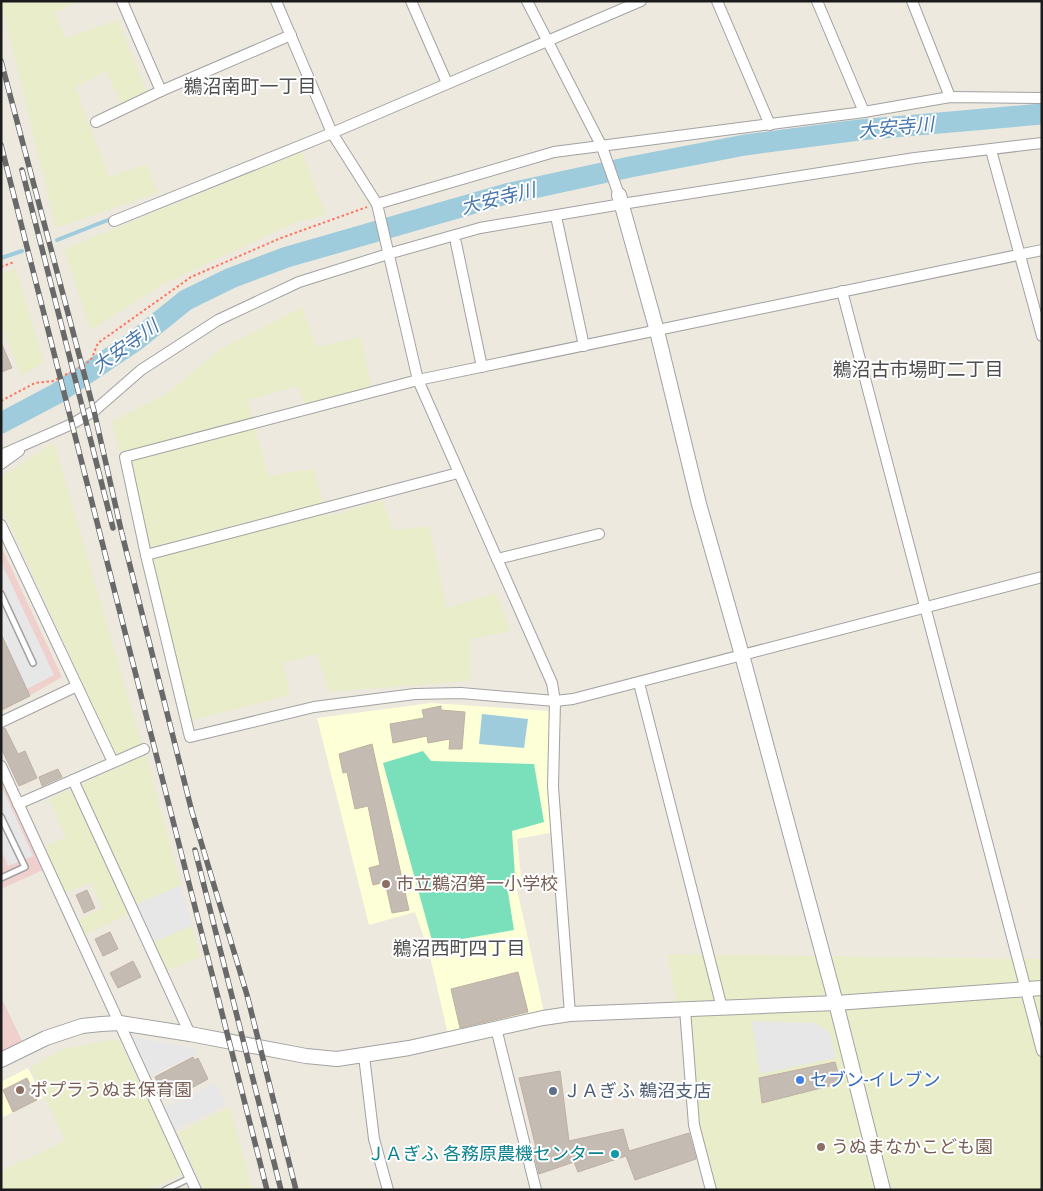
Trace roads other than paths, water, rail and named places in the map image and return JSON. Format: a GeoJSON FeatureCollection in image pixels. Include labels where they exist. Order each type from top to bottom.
{"type":"FeatureCollection","features":[{"type":"Feature","properties":{"kind":"street"},"geometry":{"type":"LineString","coordinates":[[122,1],[161,91]]}},
{"type":"Feature","properties":{"kind":"street"},"geometry":{"type":"LineString","coordinates":[[276,1],[332,133],[377,205],[418,380],[552,683],[554,701],[553,787],[570,1014]]}},
{"type":"Feature","properties":{"kind":"street"},"geometry":{"type":"LineString","coordinates":[[411,1],[447,83]]}},
{"type":"Feature","properties":{"kind":"street"},"geometry":{"type":"LineString","coordinates":[[527,1],[603,150],[621,200],[699,504],[742,654],[836,1003],[883,1190]]}},
{"type":"Feature","properties":{"kind":"street"},"geometry":{"type":"LineString","coordinates":[[114,222],[332,133],[641,1]]}},
{"type":"Feature","properties":{"kind":"street"},"geometry":{"type":"LineString","coordinates":[[717,1],[770,125]]}},
{"type":"Feature","properties":{"kind":"street"},"geometry":{"type":"LineString","coordinates":[[817,1],[864,112]]}},
{"type":"Feature","properties":{"kind":"street"},"geometry":{"type":"LineString","coordinates":[[912,1],[950,97]]}},
{"type":"Feature","properties":{"kind":"street"},"geometry":{"type":"LineString","coordinates":[[96,122],[161,91],[290,36]]}},
{"type":"Feature","properties":{"kind":"street"},"geometry":{"type":"LineString","coordinates":[[377,205],[554,152],[603,150],[864,112],[950,97],[1042,98]]}},
{"type":"Feature","properties":{"kind":"street"},"geometry":{"type":"LineString","coordinates":[[1,456],[72,424],[94,411],[141,370],[218,320],[299,282],[388,254],[480,228],[621,200],[915,158],[1042,143]]}},
{"type":"Feature","properties":{"kind":"street"},"geometry":{"type":"LineString","coordinates":[[991,150],[1042,336]]}},
{"type":"Feature","properties":{"kind":"street"},"geometry":{"type":"LineString","coordinates":[[557,222],[584,346]]}},
{"type":"Feature","properties":{"kind":"street"},"geometry":{"type":"LineString","coordinates":[[456,243],[482,367]]}},
{"type":"Feature","properties":{"kind":"street"},"geometry":{"type":"LineString","coordinates":[[1042,250],[418,380],[125,457],[146,555],[190,737],[314,707],[415,694],[461,693],[554,701],[573,699],[639,683],[742,654],[926,609],[1042,577]]}},
{"type":"Feature","properties":{"kind":"street"},"geometry":{"type":"LineString","coordinates":[[842,291],[1042,1051]]}},
{"type":"Feature","properties":{"kind":"street"},"geometry":{"type":"LineString","coordinates":[[1,464],[16,455],[24,445]]}},
{"type":"Feature","properties":{"kind":"street"},"geometry":{"type":"LineString","coordinates":[[146,555],[458,473]]}},
{"type":"Feature","properties":{"kind":"street"},"geometry":{"type":"LineString","coordinates":[[1,525],[113,762]]}},
{"type":"Feature","properties":{"kind":"street"},"geometry":{"type":"LineString","coordinates":[[497,559],[599,534]]}},
{"type":"Feature","properties":{"kind":"street"},"geometry":{"type":"LineString","coordinates":[[639,683],[722,1008]]}},
{"type":"Feature","properties":{"kind":"street"},"geometry":{"type":"LineString","coordinates":[[1,722],[77,686]]}},
{"type":"Feature","properties":{"kind":"street"},"geometry":{"type":"LineString","coordinates":[[18,804],[144,749]]}},
{"type":"Feature","properties":{"kind":"street"},"geometry":{"type":"LineString","coordinates":[[1,766],[196,1190]]}},
{"type":"Feature","properties":{"kind":"street"},"geometry":{"type":"LineString","coordinates":[[73,780],[190,1034]]}},
{"type":"Feature","properties":{"kind":"street"},"geometry":{"type":"LineString","coordinates":[[1,1060],[65,1031],[82,1026],[120,1023],[306,1056],[337,1059],[364,1056],[570,1014],[836,1003],[1042,988]]}},
{"type":"Feature","properties":{"kind":"street"},"geometry":{"type":"LineString","coordinates":[[685,1009],[694,1125],[711,1190]]}},
{"type":"Feature","properties":{"kind":"street"},"geometry":{"type":"LineString","coordinates":[[496,1028],[536,1190]]}},
{"type":"Feature","properties":{"kind":"street"},"geometry":{"type":"LineString","coordinates":[[364,1056],[374,1138],[388,1190]]}},
{"type":"Feature","properties":{"kind":"lane"},"geometry":{"type":"LineString","coordinates":[[1,594],[33,663]]}},
{"type":"Feature","properties":{"kind":"lane"},"geometry":{"type":"LineString","coordinates":[[1,817],[25,866],[1,878]]}},
{"type":"Feature","properties":{"kind":"lane"},"geometry":{"type":"LineString","coordinates":[[165,1190],[190,1178]]}},
{"type":"Feature","properties":{"kind":"water"},"geometry":{"type":"Polygon","coordinates":[[[482,714],[528,719],[524,748],[479,744],[482,714]]]}},
{"type":"Feature","properties":{"kind":"waterway","name":"大安寺川"},"geometry":{"type":"LineString","coordinates":[[1,423],[56,394],[135,341],[186,300],[231,278],[287,257],[506,194],[630,167],[745,145],[859,130],[1042,114]]}},
{"type":"Feature","properties":{"kind":"waterway"},"geometry":{"type":"LineString","coordinates":[[57,240],[113,218]]}},
{"type":"Feature","properties":{"kind":"waterway"},"geometry":{"type":"LineString","coordinates":[[1,258],[22,251]]}},
{"type":"Feature","properties":{"kind":"railway"},"geometry":{"type":"LineString","coordinates":[[1,61],[94,411],[122,534],[192,812],[247,995],[296,1190]]}},
{"type":"Feature","properties":{"kind":"railway"},"geometry":{"type":"LineString","coordinates":[[1,145],[267,1190]]}},
{"type":"Feature","properties":{"kind":"railway"},"geometry":{"type":"LineString","coordinates":[[22,170],[113,528]]}},
{"type":"Feature","properties":{"kind":"railway"},"geometry":{"type":"LineString","coordinates":[[195,850],[281,1190]]}},
{"type":"Feature","properties":{"kind":"place","name":"市立鵜沼第一小学校"},"geometry":{"type":"Point","coordinates":[386,884]}},
{"type":"Feature","properties":{"kind":"place","name":"セブン-イレブン"},"geometry":{"type":"Point","coordinates":[800,1080]}},
{"type":"Feature","properties":{"kind":"place","name":"ポプラうぬま保育園"},"geometry":{"type":"Point","coordinates":[20,1090]}},
{"type":"Feature","properties":{"kind":"place","name":"ＪＡぎふ 鵜沼支店"},"geometry":{"type":"Point","coordinates":[553,1091]}},
{"type":"Feature","properties":{"kind":"place","name":"うぬまなかこども園"},"geometry":{"type":"Point","coordinates":[821,1147]}},
{"type":"Feature","properties":{"kind":"place","name":"ＪＡぎふ 各務原農機センター"},"geometry":{"type":"Point","coordinates":[615,1154]}},
{"type":"Feature","properties":{"kind":"district","name":"鵜沼南町一丁目"},"geometry":{"type":"Point","coordinates":[250,86]}},
{"type":"Feature","properties":{"kind":"district","name":"鵜沼古市場町二丁目"},"geometry":{"type":"Point","coordinates":[918,369]}},
{"type":"Feature","properties":{"kind":"district","name":"鵜沼西町四丁目"},"geometry":{"type":"Point","coordinates":[459,948]}}]}
